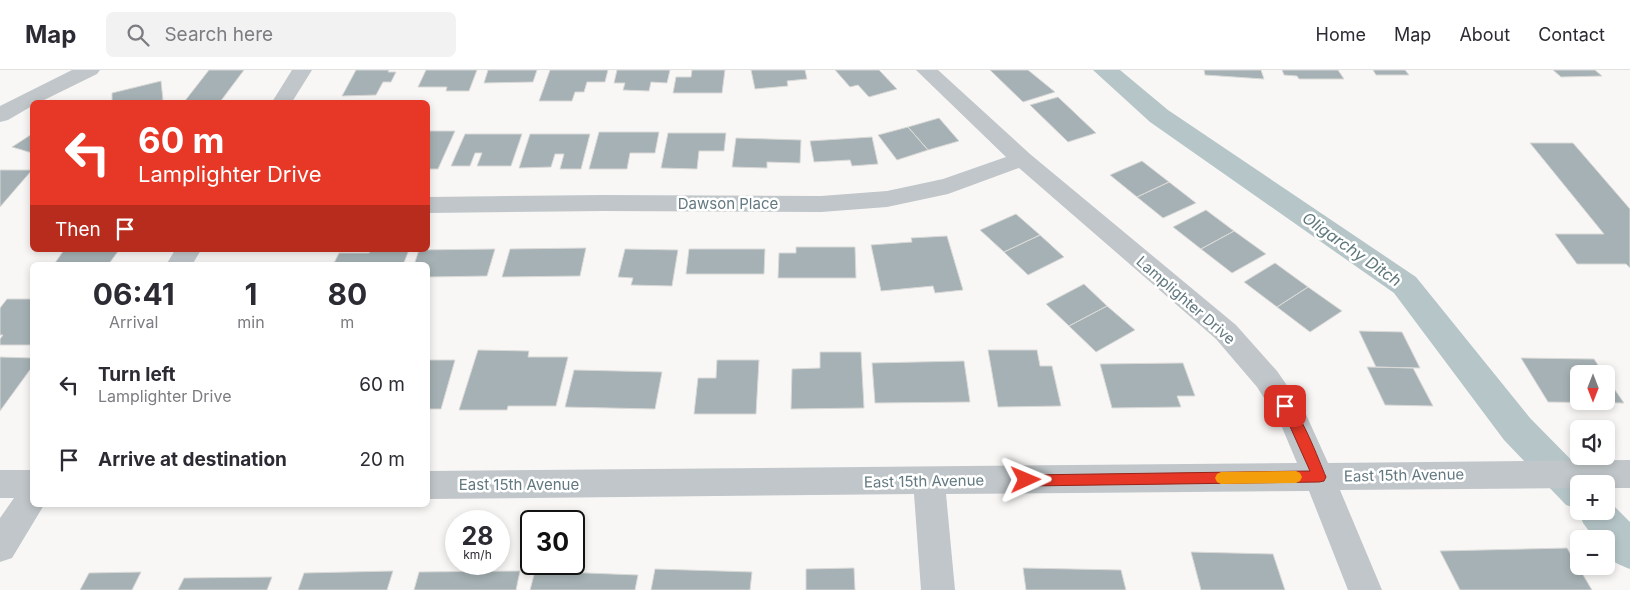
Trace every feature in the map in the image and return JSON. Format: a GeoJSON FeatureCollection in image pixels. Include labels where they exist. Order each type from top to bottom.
{"type":"FeatureCollection","features":[{"type":"Feature","properties":{"kind":"street"},"geometry":{"type":"LineString","coordinates":[[0,115],[60,82],[90,70]]}},
{"type":"Feature","properties":{"kind":"street"},"geometry":{"type":"LineString","coordinates":[[283,100],[302,70]]}},
{"type":"Feature","properties":{"kind":"street","name":"Lamplighter Drive"},"geometry":{"type":"LineString","coordinates":[[926,70],[1022,159],[1226,332],[1267,379],[1293,419],[1365,590]]}},
{"type":"Feature","properties":{"kind":"street","name":"Dawson Place"},"geometry":{"type":"LineString","coordinates":[[430,205],[840,202],[887,198],[948,186],[1022,159]]}},
{"type":"Feature","properties":{"kind":"street","name":"East 15th Avenue"},"geometry":{"type":"LineString","coordinates":[[430,485],[929,482],[1630,474]]}},
{"type":"Feature","properties":{"kind":"street"},"geometry":{"type":"LineString","coordinates":[[929,482],[938,590]]}},
{"type":"Feature","properties":{"kind":"street"},"geometry":{"type":"LineString","coordinates":[[0,484],[30,484]]}},
{"type":"Feature","properties":{"kind":"street"},"geometry":{"type":"LineString","coordinates":[[0,548],[30,500]]}},
{"type":"Feature","properties":{"kind":"building"},"geometry":{"type":"Polygon","coordinates":[[[209,70],[244,70],[222,100],[186,100],[209,70]]]}},
{"type":"Feature","properties":{"kind":"building"},"geometry":{"type":"Polygon","coordinates":[[[356,70],[389,70],[388,72],[396,72],[391,82],[383,82],[376,95],[342,96],[356,70]]]}},
{"type":"Feature","properties":{"kind":"building"},"geometry":{"type":"Polygon","coordinates":[[[426,70],[477,70],[469,91],[446,91],[447,87],[418,87],[426,70]]]}},
{"type":"Feature","properties":{"kind":"building"},"geometry":{"type":"Polygon","coordinates":[[[488,70],[537,70],[533,82],[484,83],[488,70]]]}},
{"type":"Feature","properties":{"kind":"building"},"geometry":{"type":"Polygon","coordinates":[[[550,70],[608,70],[605,82],[587,82],[584,92],[575,92],[572,101],[539,101],[550,70]]]}},
{"type":"Feature","properties":{"kind":"building"},"geometry":{"type":"Polygon","coordinates":[[[617,70],[670,70],[667,83],[651,82],[649,91],[623,90],[625,83],[614,83],[617,70]]]}},
{"type":"Feature","properties":{"kind":"building"},"geometry":{"type":"Polygon","coordinates":[[[692,70],[725,70],[722,93],[673,93],[676,77],[691,77],[692,70]]]}},
{"type":"Feature","properties":{"kind":"building"},"geometry":{"type":"Polygon","coordinates":[[[751,70],[805,70],[807,79],[787,81],[788,86],[755,89],[751,70]]]}},
{"type":"Feature","properties":{"kind":"building"},"geometry":{"type":"Polygon","coordinates":[[[835,70],[879,70],[897,89],[869,97],[858,85],[850,87],[835,70]]]}},
{"type":"Feature","properties":{"kind":"building"},"geometry":{"type":"Polygon","coordinates":[[[990,70],[1028,70],[1055,92],[1023,102],[990,70]]]}},
{"type":"Feature","properties":{"kind":"building"},"geometry":{"type":"Polygon","coordinates":[[[1204,70],[1261,70],[1264,79],[1205,75],[1204,70]]]}},
{"type":"Feature","properties":{"kind":"building"},"geometry":{"type":"Polygon","coordinates":[[[1282,70],[1338,70],[1344,79],[1299,79],[1297,76],[1284,75],[1282,70]]]}},
{"type":"Feature","properties":{"kind":"building"},"geometry":{"type":"Polygon","coordinates":[[[1373,70],[1405,70],[1409,75],[1376,75],[1373,70]]]}},
{"type":"Feature","properties":{"kind":"building"},"geometry":{"type":"Polygon","coordinates":[[[1553,70],[1595,70],[1602,76],[1561,77],[1553,70]]]}},
{"type":"Feature","properties":{"kind":"building"},"geometry":{"type":"Polygon","coordinates":[[[161,81],[163,100],[112,100],[112,93],[161,81]]]}},
{"type":"Feature","properties":{"kind":"building"},"geometry":{"type":"Polygon","coordinates":[[[1058,97],[1096,133],[1068,142],[1030,105],[1058,97]]]}},
{"type":"Feature","properties":{"kind":"building"},"geometry":{"type":"Polygon","coordinates":[[[939,118],[959,141],[928,150],[908,127],[939,118]]]}},
{"type":"Feature","properties":{"kind":"building"},"geometry":{"type":"Polygon","coordinates":[[[908,127],[928,150],[897,160],[878,135],[908,127]]]}},
{"type":"Feature","properties":{"kind":"building"},"geometry":{"type":"Polygon","coordinates":[[[430,131],[455,131],[438,169],[430,169],[430,131]]]}},
{"type":"Feature","properties":{"kind":"building"},"geometry":{"type":"Polygon","coordinates":[[[599,132],[659,132],[655,153],[630,153],[627,169],[589,169],[599,132]]]}},
{"type":"Feature","properties":{"kind":"building"},"geometry":{"type":"Polygon","coordinates":[[[668,133],[726,133],[724,151],[699,151],[697,169],[661,168],[668,133]]]}},
{"type":"Feature","properties":{"kind":"building"},"geometry":{"type":"Polygon","coordinates":[[[465,134],[522,134],[511,166],[477,166],[482,153],[475,153],[470,166],[451,166],[465,134]]]}},
{"type":"Feature","properties":{"kind":"building"},"geometry":{"type":"Polygon","coordinates":[[[530,134],[590,134],[581,169],[560,169],[564,154],[555,154],[551,167],[519,168],[530,134]]]}},
{"type":"Feature","properties":{"kind":"building"},"geometry":{"type":"Polygon","coordinates":[[[30,135],[30,152],[12,147],[30,135]]]}},
{"type":"Feature","properties":{"kind":"building"},"geometry":{"type":"Polygon","coordinates":[[[872,137],[878,164],[852,166],[850,160],[814,162],[810,141],[872,137]]]}},
{"type":"Feature","properties":{"kind":"building"},"geometry":{"type":"Polygon","coordinates":[[[736,138],[801,140],[800,163],[767,162],[767,168],[732,167],[736,138]]]}},
{"type":"Feature","properties":{"kind":"building"},"geometry":{"type":"Polygon","coordinates":[[[1530,143],[1573,143],[1630,209],[1630,268],[1626,264],[1577,264],[1555,234],[1604,234],[1530,143]]]}},
{"type":"Feature","properties":{"kind":"building"},"geometry":{"type":"Polygon","coordinates":[[[1142,161],[1169,182],[1137,197],[1110,175],[1142,161]]]}},
{"type":"Feature","properties":{"kind":"building"},"geometry":{"type":"Polygon","coordinates":[[[0,170],[30,170],[30,172],[0,207],[0,170]]]}},
{"type":"Feature","properties":{"kind":"building"},"geometry":{"type":"Polygon","coordinates":[[[1169,182],[1196,203],[1163,218],[1137,197],[1169,182]]]}},
{"type":"Feature","properties":{"kind":"building"},"geometry":{"type":"Polygon","coordinates":[[[1206,210],[1234,231],[1201,249],[1173,227],[1206,210]]]}},
{"type":"Feature","properties":{"kind":"building"},"geometry":{"type":"Polygon","coordinates":[[[1016,214],[1040,235],[1004,252],[980,230],[1016,214]]]}},
{"type":"Feature","properties":{"kind":"building"},"geometry":{"type":"Polygon","coordinates":[[[1234,231],[1266,254],[1232,273],[1201,249],[1234,231]]]}},
{"type":"Feature","properties":{"kind":"building"},"geometry":{"type":"Polygon","coordinates":[[[1040,235],[1064,257],[1028,275],[1004,252],[1040,235]]]}},
{"type":"Feature","properties":{"kind":"building"},"geometry":{"type":"Polygon","coordinates":[[[947,236],[963,290],[935,293],[933,286],[881,291],[871,245],[912,242],[911,238],[947,236]]]}},
{"type":"Feature","properties":{"kind":"building"},"geometry":{"type":"Polygon","coordinates":[[[796,247],[855,247],[856,278],[778,278],[779,253],[796,253],[796,247]]]}},
{"type":"Feature","properties":{"kind":"building"},"geometry":{"type":"Polygon","coordinates":[[[586,248],[580,276],[502,277],[510,249],[586,248]]]}},
{"type":"Feature","properties":{"kind":"building"},"geometry":{"type":"Polygon","coordinates":[[[495,249],[487,276],[430,277],[430,262],[415,262],[418,252],[430,252],[430,250],[495,249]]]}},
{"type":"Feature","properties":{"kind":"building"},"geometry":{"type":"Polygon","coordinates":[[[625,249],[678,250],[672,286],[631,285],[633,278],[618,277],[625,249]]]}},
{"type":"Feature","properties":{"kind":"building"},"geometry":{"type":"Polygon","coordinates":[[[689,249],[765,249],[764,274],[686,274],[689,249]]]}},
{"type":"Feature","properties":{"kind":"building"},"geometry":{"type":"Polygon","coordinates":[[[63,252],[118,252],[110,262],[56,262],[63,252]]]}},
{"type":"Feature","properties":{"kind":"building"},"geometry":{"type":"Polygon","coordinates":[[[408,252],[404,262],[334,262],[339,253],[408,252]]]}},
{"type":"Feature","properties":{"kind":"building"},"geometry":{"type":"Polygon","coordinates":[[[1275,263],[1308,287],[1277,307],[1244,282],[1275,263]]]}},
{"type":"Feature","properties":{"kind":"building"},"geometry":{"type":"Polygon","coordinates":[[[1084,284],[1107,306],[1069,326],[1046,304],[1084,284]]]}},
{"type":"Feature","properties":{"kind":"building"},"geometry":{"type":"Polygon","coordinates":[[[1308,287],[1342,311],[1310,332],[1277,307],[1308,287]]]}},
{"type":"Feature","properties":{"kind":"building"},"geometry":{"type":"Polygon","coordinates":[[[7,299],[30,299],[30,345],[0,345],[0,339],[3,335],[0,335],[0,308],[7,299]]]}},
{"type":"Feature","properties":{"kind":"building"},"geometry":{"type":"Polygon","coordinates":[[[1107,306],[1135,330],[1096,352],[1069,326],[1107,306]]]}},
{"type":"Feature","properties":{"kind":"building"},"geometry":{"type":"Polygon","coordinates":[[[1359,331],[1402,332],[1420,368],[1376,367],[1359,331]]]}},
{"type":"Feature","properties":{"kind":"building"},"geometry":{"type":"Polygon","coordinates":[[[478,350],[529,351],[528,357],[568,357],[556,406],[508,406],[507,410],[459,410],[478,350]]]}},
{"type":"Feature","properties":{"kind":"building"},"geometry":{"type":"Polygon","coordinates":[[[988,350],[1037,350],[1040,366],[1052,366],[1061,406],[998,407],[988,350]]]}},
{"type":"Feature","properties":{"kind":"building"},"geometry":{"type":"Polygon","coordinates":[[[820,352],[861,352],[864,408],[791,409],[792,369],[820,368],[820,352]]]}},
{"type":"Feature","properties":{"kind":"building"},"geometry":{"type":"Polygon","coordinates":[[[0,357],[30,358],[30,370],[0,411],[0,357]]]}},
{"type":"Feature","properties":{"kind":"building"},"geometry":{"type":"Polygon","coordinates":[[[1521,358],[1594,359],[1598,365],[1570,365],[1570,402],[1548,402],[1521,358]]]}},
{"type":"Feature","properties":{"kind":"building"},"geometry":{"type":"Polygon","coordinates":[[[430,360],[455,360],[441,409],[430,409],[430,360]]]}},
{"type":"Feature","properties":{"kind":"building"},"geometry":{"type":"Polygon","coordinates":[[[717,360],[759,360],[756,414],[694,414],[698,378],[716,378],[717,360]]]}},
{"type":"Feature","properties":{"kind":"building"},"geometry":{"type":"Polygon","coordinates":[[[964,361],[970,402],[875,403],[872,363],[964,361]]]}},
{"type":"Feature","properties":{"kind":"building"},"geometry":{"type":"Polygon","coordinates":[[[1183,363],[1195,396],[1177,396],[1181,407],[1112,408],[1100,364],[1183,363]]]}},
{"type":"Feature","properties":{"kind":"building"},"geometry":{"type":"Polygon","coordinates":[[[1367,367],[1413,368],[1433,406],[1385,405],[1367,367]]]}},
{"type":"Feature","properties":{"kind":"building"},"geometry":{"type":"Polygon","coordinates":[[[574,370],[662,372],[655,409],[565,407],[574,370]]]}},
{"type":"Feature","properties":{"kind":"building"},"geometry":{"type":"Polygon","coordinates":[[[1615,390],[1624,403],[1615,403],[1615,390]]]}},
{"type":"Feature","properties":{"kind":"building"},"geometry":{"type":"Polygon","coordinates":[[[1567,548],[1570,553],[1570,575],[1583,575],[1592,590],[1460,590],[1440,551],[1567,548]]]}},
{"type":"Feature","properties":{"kind":"building"},"geometry":{"type":"Polygon","coordinates":[[[1191,552],[1273,554],[1285,590],[1201,590],[1191,552]]]}},
{"type":"Feature","properties":{"kind":"building"},"geometry":{"type":"Polygon","coordinates":[[[854,568],[855,590],[806,590],[806,569],[854,568]]]}},
{"type":"Feature","properties":{"kind":"building"},"geometry":{"type":"Polygon","coordinates":[[[1023,568],[1121,570],[1126,590],[1026,590],[1023,568]]]}},
{"type":"Feature","properties":{"kind":"building"},"geometry":{"type":"Polygon","coordinates":[[[655,569],[752,572],[750,590],[651,590],[655,569]]]}},
{"type":"Feature","properties":{"kind":"building"},"geometry":{"type":"Polygon","coordinates":[[[393,571],[387,590],[298,590],[304,573],[393,571]]]}},
{"type":"Feature","properties":{"kind":"building"},"geometry":{"type":"Polygon","coordinates":[[[510,571],[520,571],[516,590],[414,590],[419,572],[445,572],[445,575],[510,575],[510,571]]]}},
{"type":"Feature","properties":{"kind":"building"},"geometry":{"type":"Polygon","coordinates":[[[141,572],[132,590],[80,590],[89,573],[141,572]]]}},
{"type":"Feature","properties":{"kind":"building"},"geometry":{"type":"Polygon","coordinates":[[[585,573],[638,575],[635,590],[530,590],[534,575],[585,575],[585,573]]]}},
{"type":"Feature","properties":{"kind":"building"},"geometry":{"type":"Polygon","coordinates":[[[272,577],[267,590],[178,590],[184,578],[272,577]]]}},
{"type":"Feature","properties":{"kind":"waterway","name":"Oligarchy Ditch"},"geometry":{"type":"LineString","coordinates":[[1105,70],[1159,116],[1405,285],[1517,429],[1570,484]]}},
{"type":"Feature","properties":{"kind":"waterway","name":"Oligarchy Ditch"},"geometry":{"type":"LineString","coordinates":[[1604,520],[1630,551]]}},
{"type":"Feature","properties":{"kind":"slow traffic"},"geometry":{"type":"LineString","coordinates":[[1221,478],[1296,477]]}},
{"type":"Feature","properties":{"kind":"route"},"geometry":{"type":"LineString","coordinates":[[1026,480],[1319,477],[1293,419],[1285,406]]}}]}
